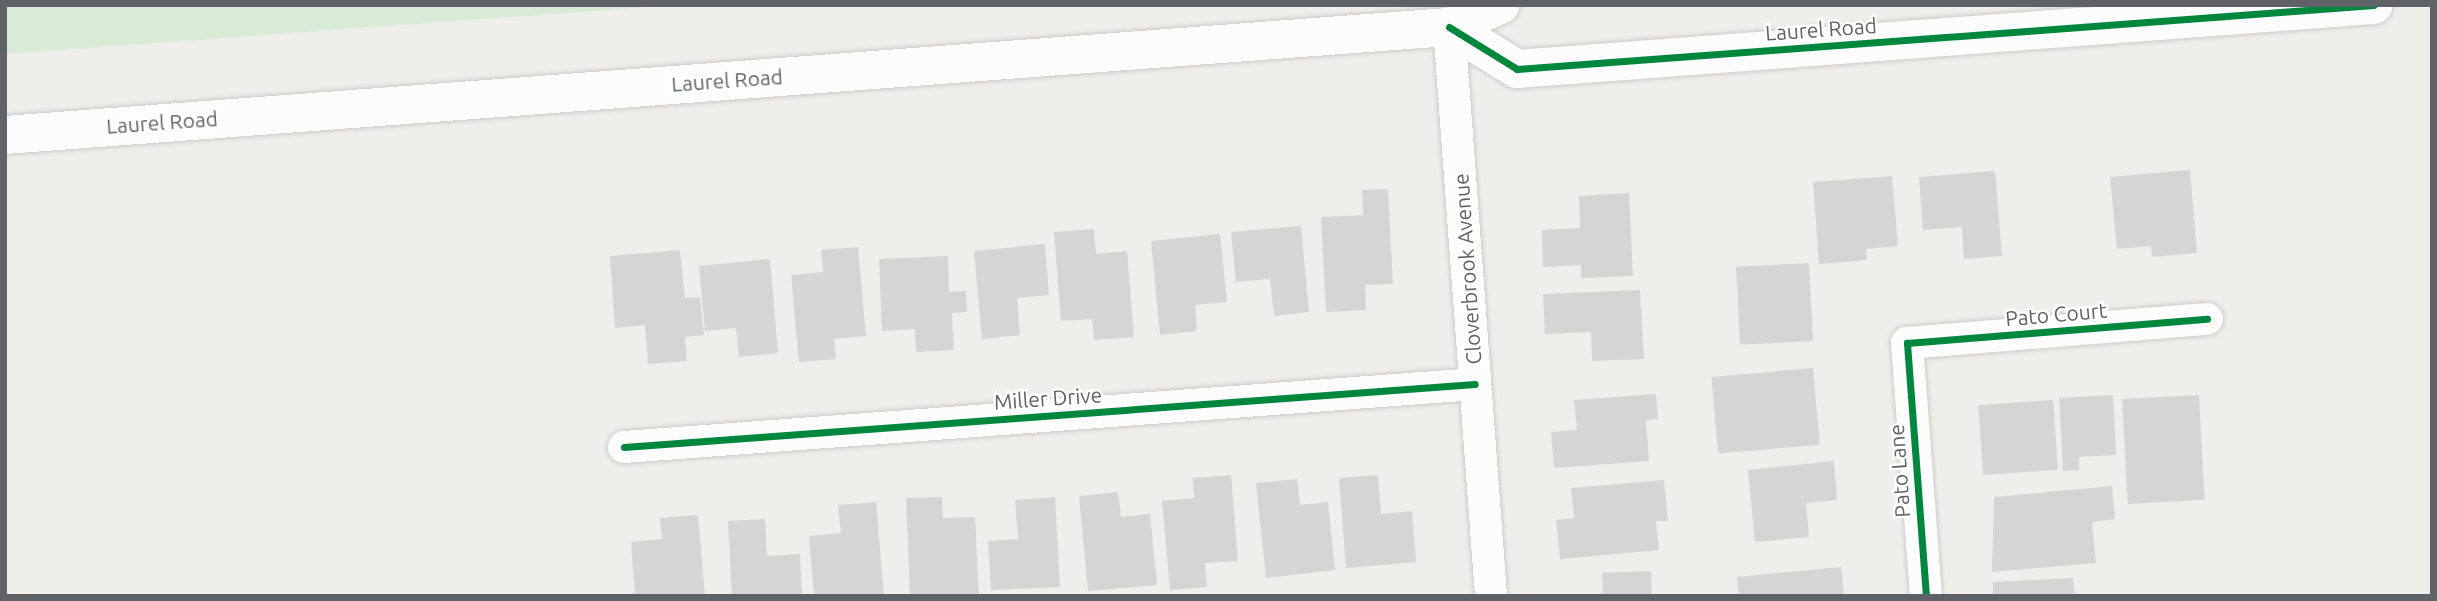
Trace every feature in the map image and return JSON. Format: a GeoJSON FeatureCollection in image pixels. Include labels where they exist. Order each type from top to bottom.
{"type":"FeatureCollection","features":[{"type":"Feature","properties":{"kind":"main road","name":"Laurel Road"},"geometry":{"type":"LineString","coordinates":[[5,135],[1449,27],[1500,5]]}},
{"type":"Feature","properties":{"kind":"main road","name":"Laurel Road"},"geometry":{"type":"LineString","coordinates":[[1449,27],[1517,69],[2374,5]]}},
{"type":"Feature","properties":{"kind":"street","name":"Cloverbrook Avenue"},"geometry":{"type":"LineString","coordinates":[[1449,27],[1491,596]]}},
{"type":"Feature","properties":{"kind":"street","name":"Pato Court"},"geometry":{"type":"LineString","coordinates":[[1907,343],[2207,319]]}},
{"type":"Feature","properties":{"kind":"street","name":"Pato Lane"},"geometry":{"type":"LineString","coordinates":[[1907,343],[1926,596]]}},
{"type":"Feature","properties":{"kind":"street","name":"Miller Drive"},"geometry":{"type":"LineString","coordinates":[[624,447],[1475,384]]}},
{"type":"Feature","properties":{"kind":"green space"},"geometry":{"type":"Polygon","coordinates":[[[5,5],[676,5],[5,54],[5,5]]]}},
{"type":"Feature","properties":{"kind":"building"},"geometry":{"type":"Polygon","coordinates":[[[2190,170],[2197,253],[2152,257],[2151,246],[2117,249],[2110,177],[2190,170]]]}},
{"type":"Feature","properties":{"kind":"building"},"geometry":{"type":"Polygon","coordinates":[[[1995,171],[2002,256],[1964,259],[1962,227],[1923,230],[1919,177],[1995,171]]]}},
{"type":"Feature","properties":{"kind":"building"},"geometry":{"type":"Polygon","coordinates":[[[1892,176],[1898,246],[1866,249],[1867,260],[1819,264],[1813,182],[1892,176]]]}},
{"type":"Feature","properties":{"kind":"building"},"geometry":{"type":"Polygon","coordinates":[[[1388,189],[1393,284],[1365,285],[1366,310],[1326,312],[1321,217],[1363,215],[1362,190],[1388,189]]]}},
{"type":"Feature","properties":{"kind":"building"},"geometry":{"type":"Polygon","coordinates":[[[1629,193],[1633,276],[1581,278],[1581,265],[1543,267],[1542,230],[1580,228],[1579,196],[1629,193]]]}},
{"type":"Feature","properties":{"kind":"building"},"geometry":{"type":"Polygon","coordinates":[[[1301,226],[1309,312],[1274,316],[1270,279],[1236,282],[1231,232],[1301,226]]]}},
{"type":"Feature","properties":{"kind":"building"},"geometry":{"type":"Polygon","coordinates":[[[1094,229],[1096,254],[1127,251],[1134,337],[1094,340],[1092,319],[1061,321],[1054,232],[1094,229]]]}},
{"type":"Feature","properties":{"kind":"building"},"geometry":{"type":"Polygon","coordinates":[[[1220,234],[1227,302],[1195,305],[1197,331],[1160,335],[1151,241],[1220,234]]]}},
{"type":"Feature","properties":{"kind":"building"},"geometry":{"type":"Polygon","coordinates":[[[1045,244],[1049,295],[1017,298],[1020,335],[982,339],[974,251],[1045,244]]]}},
{"type":"Feature","properties":{"kind":"building"},"geometry":{"type":"Polygon","coordinates":[[[858,247],[866,336],[834,339],[836,359],[799,362],[791,275],[823,272],[821,250],[858,247]]]}},
{"type":"Feature","properties":{"kind":"building"},"geometry":{"type":"Polygon","coordinates":[[[680,250],[685,298],[700,297],[704,335],[685,337],[687,361],[648,364],[645,325],[615,328],[610,256],[680,250]]]}},
{"type":"Feature","properties":{"kind":"building"},"geometry":{"type":"Polygon","coordinates":[[[948,256],[949,292],[966,291],[967,312],[952,313],[954,350],[916,352],[915,329],[882,331],[879,259],[948,256]]]}},
{"type":"Feature","properties":{"kind":"building"},"geometry":{"type":"Polygon","coordinates":[[[770,259],[778,353],[739,357],[736,328],[705,331],[699,266],[770,259]]]}},
{"type":"Feature","properties":{"kind":"building"},"geometry":{"type":"Polygon","coordinates":[[[1809,263],[1813,341],[1740,345],[1736,267],[1809,263]]]}},
{"type":"Feature","properties":{"kind":"building"},"geometry":{"type":"Polygon","coordinates":[[[1640,290],[1644,359],[1592,361],[1591,332],[1545,334],[1543,294],[1640,290]]]}},
{"type":"Feature","properties":{"kind":"building"},"geometry":{"type":"Polygon","coordinates":[[[1813,368],[1820,445],[1718,454],[1711,377],[1813,368]]]}},
{"type":"Feature","properties":{"kind":"building"},"geometry":{"type":"Polygon","coordinates":[[[1656,394],[1658,419],[1646,420],[1649,461],[1554,468],[1551,432],[1577,430],[1574,400],[1656,394]]]}},
{"type":"Feature","properties":{"kind":"building"},"geometry":{"type":"Polygon","coordinates":[[[2113,395],[2116,455],[2079,457],[2079,470],[2063,471],[2059,398],[2113,395]]]}},
{"type":"Feature","properties":{"kind":"building"},"geometry":{"type":"Polygon","coordinates":[[[2199,395],[2204,500],[2128,504],[2122,399],[2199,395]]]}},
{"type":"Feature","properties":{"kind":"building"},"geometry":{"type":"Polygon","coordinates":[[[2053,400],[2058,470],[1983,475],[1978,405],[2053,400]]]}},
{"type":"Feature","properties":{"kind":"building"},"geometry":{"type":"Polygon","coordinates":[[[1834,461],[1837,500],[1806,503],[1809,537],[1755,542],[1748,470],[1834,461]]]}},
{"type":"Feature","properties":{"kind":"building"},"geometry":{"type":"Polygon","coordinates":[[[1231,475],[1238,561],[1205,563],[1207,587],[1170,590],[1162,501],[1194,498],[1193,478],[1231,475]]]}},
{"type":"Feature","properties":{"kind":"building"},"geometry":{"type":"Polygon","coordinates":[[[1378,475],[1381,514],[1412,511],[1416,562],[1346,568],[1339,478],[1378,475]]]}},
{"type":"Feature","properties":{"kind":"building"},"geometry":{"type":"Polygon","coordinates":[[[1297,479],[1300,505],[1328,502],[1335,570],[1266,578],[1256,483],[1297,479]]]}},
{"type":"Feature","properties":{"kind":"building"},"geometry":{"type":"Polygon","coordinates":[[[1664,480],[1668,521],[1656,521],[1659,550],[1560,559],[1556,520],[1574,518],[1571,488],[1664,480]]]}},
{"type":"Feature","properties":{"kind":"building"},"geometry":{"type":"Polygon","coordinates":[[[2112,486],[2115,519],[2092,522],[2096,563],[1992,572],[1994,497],[2112,486]]]}},
{"type":"Feature","properties":{"kind":"building"},"geometry":{"type":"Polygon","coordinates":[[[1118,492],[1121,517],[1150,514],[1157,585],[1088,591],[1079,496],[1118,492]]]}},
{"type":"Feature","properties":{"kind":"building"},"geometry":{"type":"Polygon","coordinates":[[[942,497],[943,518],[975,517],[979,596],[910,596],[906,498],[942,497]]]}},
{"type":"Feature","properties":{"kind":"building"},"geometry":{"type":"Polygon","coordinates":[[[1055,497],[1060,587],[991,590],[988,541],[1018,539],[1015,500],[1055,497]]]}},
{"type":"Feature","properties":{"kind":"building"},"geometry":{"type":"Polygon","coordinates":[[[876,502],[884,596],[814,596],[809,536],[841,533],[838,505],[876,502]]]}},
{"type":"Feature","properties":{"kind":"building"},"geometry":{"type":"Polygon","coordinates":[[[698,515],[705,596],[635,596],[631,542],[662,539],[660,518],[698,515]]]}},
{"type":"Feature","properties":{"kind":"building"},"geometry":{"type":"Polygon","coordinates":[[[765,519],[767,556],[800,554],[802,596],[732,596],[728,521],[765,519]]]}},
{"type":"Feature","properties":{"kind":"building"},"geometry":{"type":"Polygon","coordinates":[[[1841,567],[1844,596],[1739,596],[1737,577],[1841,567]]]}},
{"type":"Feature","properties":{"kind":"building"},"geometry":{"type":"Polygon","coordinates":[[[1651,571],[1652,596],[1603,596],[1602,573],[1651,571]]]}},
{"type":"Feature","properties":{"kind":"building"},"geometry":{"type":"Polygon","coordinates":[[[2073,578],[2075,596],[1993,596],[1993,582],[2073,578]]]}},
{"type":"Feature","properties":{"kind":"cycle path"},"geometry":{"type":"LineString","coordinates":[[1449,27],[1517,69],[2374,5]]}},
{"type":"Feature","properties":{"kind":"cycle path"},"geometry":{"type":"LineString","coordinates":[[1926,596],[1907,343],[2207,319]]}},
{"type":"Feature","properties":{"kind":"cycle path"},"geometry":{"type":"LineString","coordinates":[[624,447],[1475,384]]}}]}
